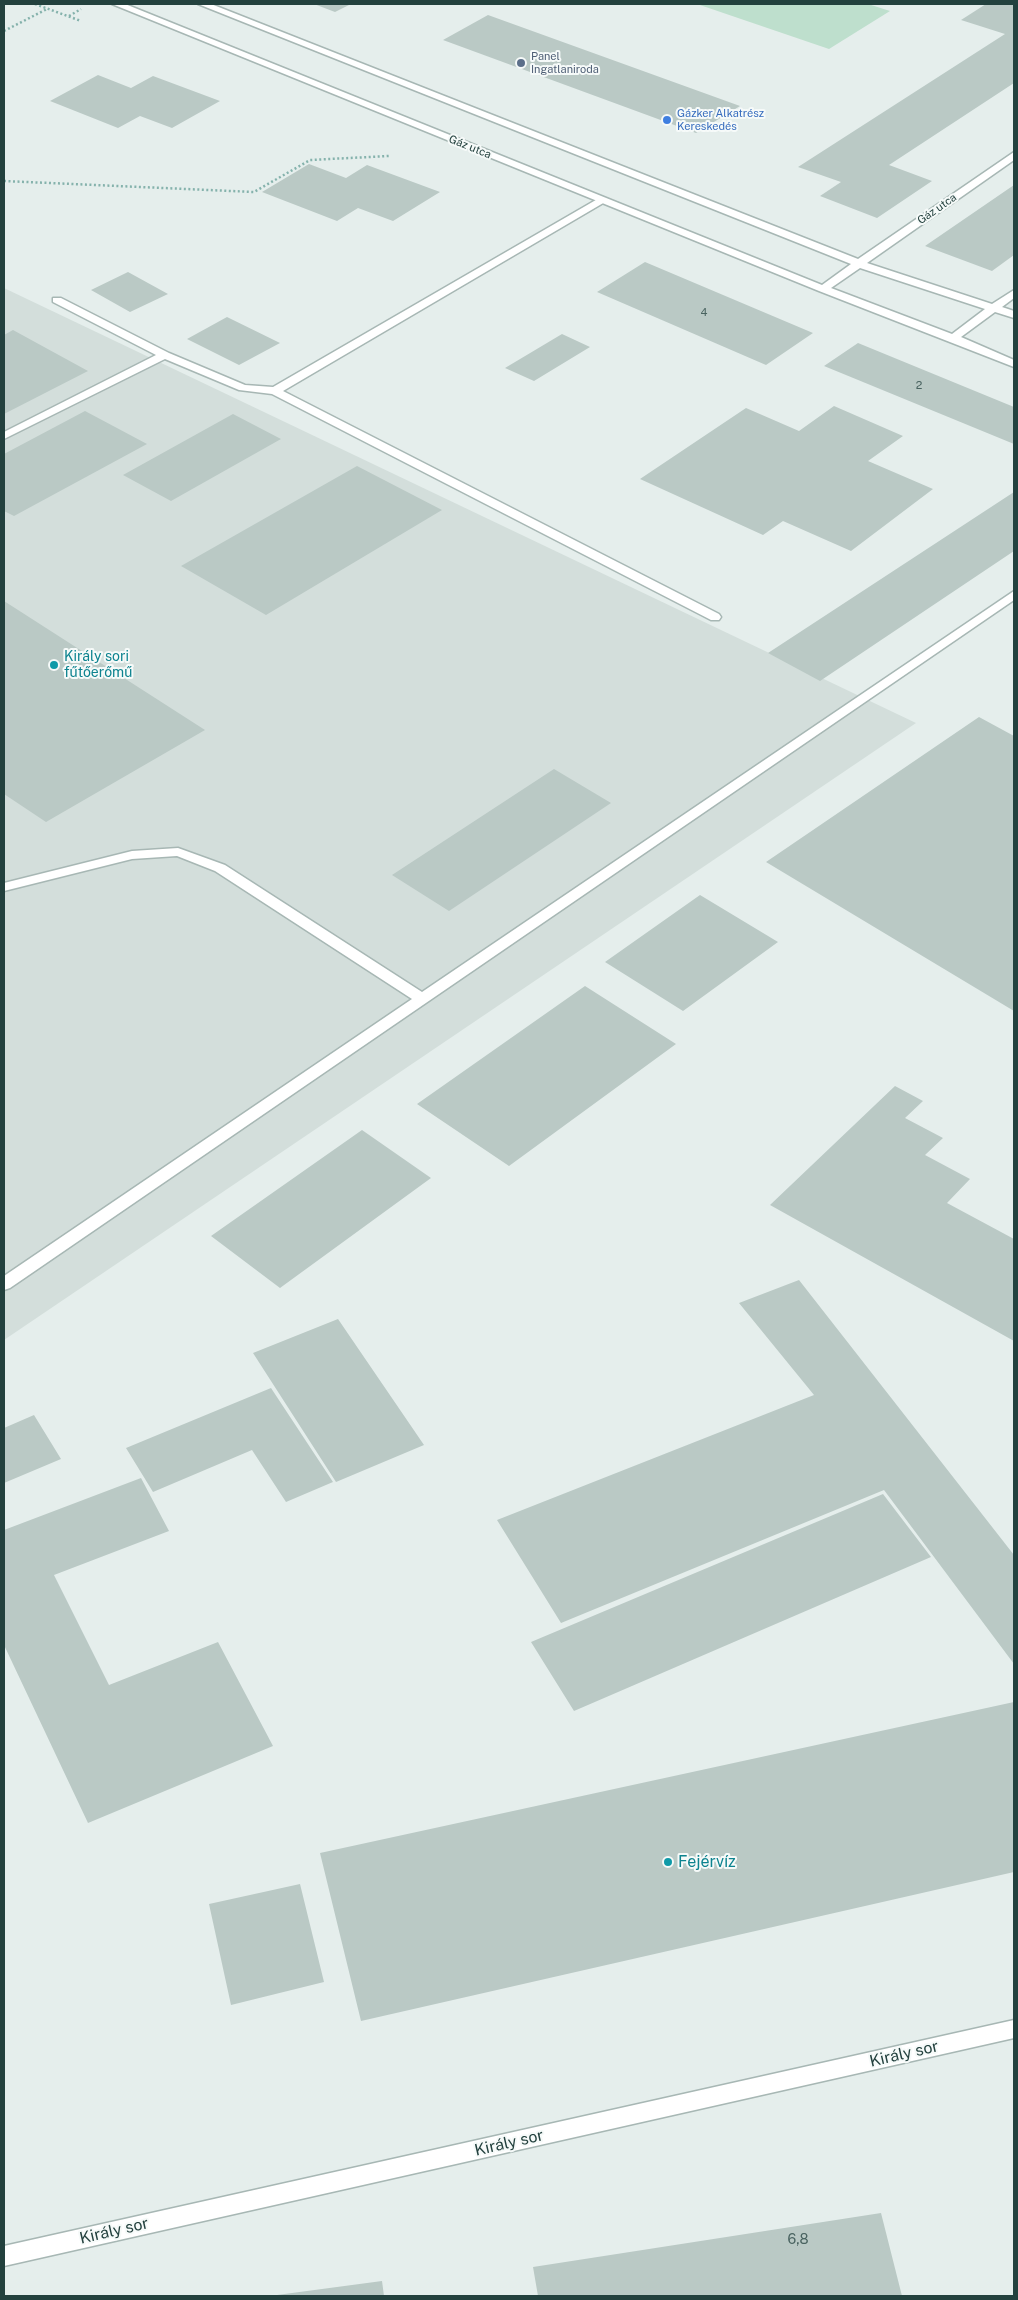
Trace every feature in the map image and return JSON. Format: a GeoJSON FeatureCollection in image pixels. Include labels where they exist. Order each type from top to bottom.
{"type":"FeatureCollection","features":[{"type":"Feature","properties":{"kind":"street","name":"Gáz utca"},"geometry":{"type":"LineString","coordinates":[[117,4],[823,290],[953,338],[1014,364]]}},
{"type":"Feature","properties":{"kind":"street"},"geometry":{"type":"LineString","coordinates":[[203,4],[860,264],[1014,316]]}},
{"type":"Feature","properties":{"kind":"street","name":"Gáz utca"},"geometry":{"type":"LineString","coordinates":[[823,290],[1014,155]]}},
{"type":"Feature","properties":{"kind":"street"},"geometry":{"type":"LineString","coordinates":[[275,391],[601,200]]}},
{"type":"Feature","properties":{"kind":"street"},"geometry":{"type":"LineString","coordinates":[[953,338],[1014,293]]}},
{"type":"Feature","properties":{"kind":"street"},"geometry":{"type":"LineString","coordinates":[[57,300],[165,355],[243,388],[275,391],[715,617]]}},
{"type":"Feature","properties":{"kind":"street"},"geometry":{"type":"LineString","coordinates":[[4,436],[165,355]]}},
{"type":"Feature","properties":{"kind":"street"},"geometry":{"type":"LineString","coordinates":[[4,1284],[1014,595]]}},
{"type":"Feature","properties":{"kind":"street"},"geometry":{"type":"LineString","coordinates":[[4,887],[132,855],[178,852],[220,868],[422,999]]}},
{"type":"Feature","properties":{"kind":"street","name":"Király sor"},"geometry":{"type":"LineString","coordinates":[[4,2256],[1014,2029]]}},
{"type":"Feature","properties":{"kind":"path"},"geometry":{"type":"LineString","coordinates":[[4,30],[47,8]]}},
{"type":"Feature","properties":{"kind":"path"},"geometry":{"type":"LineString","coordinates":[[4,181],[254,192],[310,160],[398,155]]}},
{"type":"Feature","properties":{"kind":"shaded area"},"geometry":{"type":"Polygon","coordinates":[[[4,288],[916,723],[4,1340],[4,288]]]}},
{"type":"Feature","properties":{"kind":"green space"},"geometry":{"type":"Polygon","coordinates":[[[697,4],[868,4],[890,11],[829,49],[697,4]]]}},
{"type":"Feature","properties":{"kind":"building"},"geometry":{"type":"Polygon","coordinates":[[[314,4],[351,4],[335,12],[314,4]]]}},
{"type":"Feature","properties":{"kind":"building"},"geometry":{"type":"Polygon","coordinates":[[[986,4],[1014,4],[1014,83],[889,165],[932,181],[877,218],[820,196],[841,182],[798,167],[1005,34],[961,20],[986,4]]]}},
{"type":"Feature","properties":{"kind":"building"},"geometry":{"type":"Polygon","coordinates":[[[488,15],[740,106],[696,133],[443,40],[488,15]]]}},
{"type":"Feature","properties":{"kind":"building"},"geometry":{"type":"Polygon","coordinates":[[[98,75],[131,88],[153,76],[220,101],[172,128],[140,116],[118,128],[50,101],[98,75]]]}},
{"type":"Feature","properties":{"kind":"building"},"geometry":{"type":"Polygon","coordinates":[[[309,164],[346,178],[367,165],[440,192],[393,221],[358,208],[337,221],[262,192],[309,164]]]}},
{"type":"Feature","properties":{"kind":"building"},"geometry":{"type":"Polygon","coordinates":[[[1014,185],[1014,255],[992,271],[925,246],[1014,185]]]}},
{"type":"Feature","properties":{"kind":"building"},"geometry":{"type":"Polygon","coordinates":[[[645,262],[813,333],[766,365],[597,292],[645,262]]]}},
{"type":"Feature","properties":{"kind":"building"},"geometry":{"type":"Polygon","coordinates":[[[128,272],[168,294],[130,312],[91,290],[128,272]]]}},
{"type":"Feature","properties":{"kind":"building"},"geometry":{"type":"Polygon","coordinates":[[[227,317],[280,343],[239,365],[187,339],[227,317]]]}},
{"type":"Feature","properties":{"kind":"building"},"geometry":{"type":"Polygon","coordinates":[[[13,330],[88,371],[4,414],[4,335],[13,330]]]}},
{"type":"Feature","properties":{"kind":"building"},"geometry":{"type":"Polygon","coordinates":[[[562,334],[590,347],[534,381],[505,368],[562,334]]]}},
{"type":"Feature","properties":{"kind":"building"},"geometry":{"type":"Polygon","coordinates":[[[858,343],[1014,407],[1014,444],[824,366],[858,343]]]}},
{"type":"Feature","properties":{"kind":"building"},"geometry":{"type":"Polygon","coordinates":[[[834,406],[903,436],[868,461],[933,489],[851,551],[783,521],[763,535],[640,479],[746,408],[799,431],[834,406]]]}},
{"type":"Feature","properties":{"kind":"building"},"geometry":{"type":"Polygon","coordinates":[[[85,411],[147,444],[14,516],[4,511],[4,454],[85,411]]]}},
{"type":"Feature","properties":{"kind":"building"},"geometry":{"type":"Polygon","coordinates":[[[233,414],[281,439],[171,501],[123,475],[233,414]]]}},
{"type":"Feature","properties":{"kind":"building"},"geometry":{"type":"Polygon","coordinates":[[[357,466],[442,510],[266,615],[181,566],[357,466]]]}},
{"type":"Feature","properties":{"kind":"building"},"geometry":{"type":"Polygon","coordinates":[[[1014,492],[1014,551],[820,681],[768,653],[1014,492]]]}},
{"type":"Feature","properties":{"kind":"building","name":"Király sori fűtőerőmű"},"geometry":{"type":"Polygon","coordinates":[[[4,601],[205,730],[46,822],[4,794],[4,601]]]}},
{"type":"Feature","properties":{"kind":"building"},"geometry":{"type":"Polygon","coordinates":[[[979,717],[1014,736],[1014,1011],[766,862],[979,717]]]}},
{"type":"Feature","properties":{"kind":"building"},"geometry":{"type":"Polygon","coordinates":[[[554,769],[611,803],[449,911],[392,875],[554,769]]]}},
{"type":"Feature","properties":{"kind":"building"},"geometry":{"type":"Polygon","coordinates":[[[700,895],[778,942],[683,1011],[605,962],[700,895]]]}},
{"type":"Feature","properties":{"kind":"building"},"geometry":{"type":"Polygon","coordinates":[[[585,986],[676,1044],[509,1166],[417,1104],[585,986]]]}},
{"type":"Feature","properties":{"kind":"building"},"geometry":{"type":"Polygon","coordinates":[[[895,1086],[923,1101],[905,1118],[943,1138],[925,1155],[970,1179],[947,1203],[1014,1239],[1014,1341],[770,1205],[895,1086]]]}},
{"type":"Feature","properties":{"kind":"building"},"geometry":{"type":"Polygon","coordinates":[[[362,1130],[431,1178],[280,1288],[211,1236],[362,1130]]]}},
{"type":"Feature","properties":{"kind":"building"},"geometry":{"type":"Polygon","coordinates":[[[799,1280],[1014,1555],[1014,1664],[884,1490],[561,1623],[497,1520],[814,1395],[739,1303],[799,1280]]]}},
{"type":"Feature","properties":{"kind":"building"},"geometry":{"type":"Polygon","coordinates":[[[338,1319],[424,1445],[336,1482],[253,1353],[338,1319]]]}},
{"type":"Feature","properties":{"kind":"building"},"geometry":{"type":"Polygon","coordinates":[[[271,1388],[333,1482],[286,1502],[252,1450],[153,1492],[126,1448],[271,1388]]]}},
{"type":"Feature","properties":{"kind":"building"},"geometry":{"type":"Polygon","coordinates":[[[34,1415],[61,1459],[4,1483],[4,1428],[34,1415]]]}},
{"type":"Feature","properties":{"kind":"building"},"geometry":{"type":"Polygon","coordinates":[[[141,1478],[169,1531],[54,1575],[109,1685],[218,1642],[273,1746],[88,1823],[4,1645],[4,1530],[141,1478]]]}},
{"type":"Feature","properties":{"kind":"building"},"geometry":{"type":"Polygon","coordinates":[[[883,1494],[931,1557],[574,1711],[531,1642],[883,1494]]]}},
{"type":"Feature","properties":{"kind":"building","name":"Fejérvíz"},"geometry":{"type":"Polygon","coordinates":[[[1014,1702],[1014,1872],[361,2021],[320,1853],[1014,1702]]]}},
{"type":"Feature","properties":{"kind":"building"},"geometry":{"type":"Polygon","coordinates":[[[300,1884],[324,1982],[231,2005],[209,1904],[300,1884]]]}},
{"type":"Feature","properties":{"kind":"building"},"geometry":{"type":"Polygon","coordinates":[[[881,2213],[902,2296],[538,2296],[533,2267],[881,2213]]]}},
{"type":"Feature","properties":{"kind":"building"},"geometry":{"type":"Polygon","coordinates":[[[382,2281],[384,2296],[277,2296],[277,2295],[382,2281]]]}},
{"type":"Feature","properties":{"kind":"place","name":"Panel Ingatlaniroda"},"geometry":{"type":"Point","coordinates":[521,63]}},
{"type":"Feature","properties":{"kind":"place","name":"Gázker Alkatrész Kereskedés"},"geometry":{"type":"Point","coordinates":[667,120]}},
{"type":"Feature","properties":{"kind":"place","name":"Király sori fűtőerőmű"},"geometry":{"type":"Point","coordinates":[54,665]}},
{"type":"Feature","properties":{"kind":"place","name":"Fejérvíz"},"geometry":{"type":"Point","coordinates":[668,1862]}}]}
